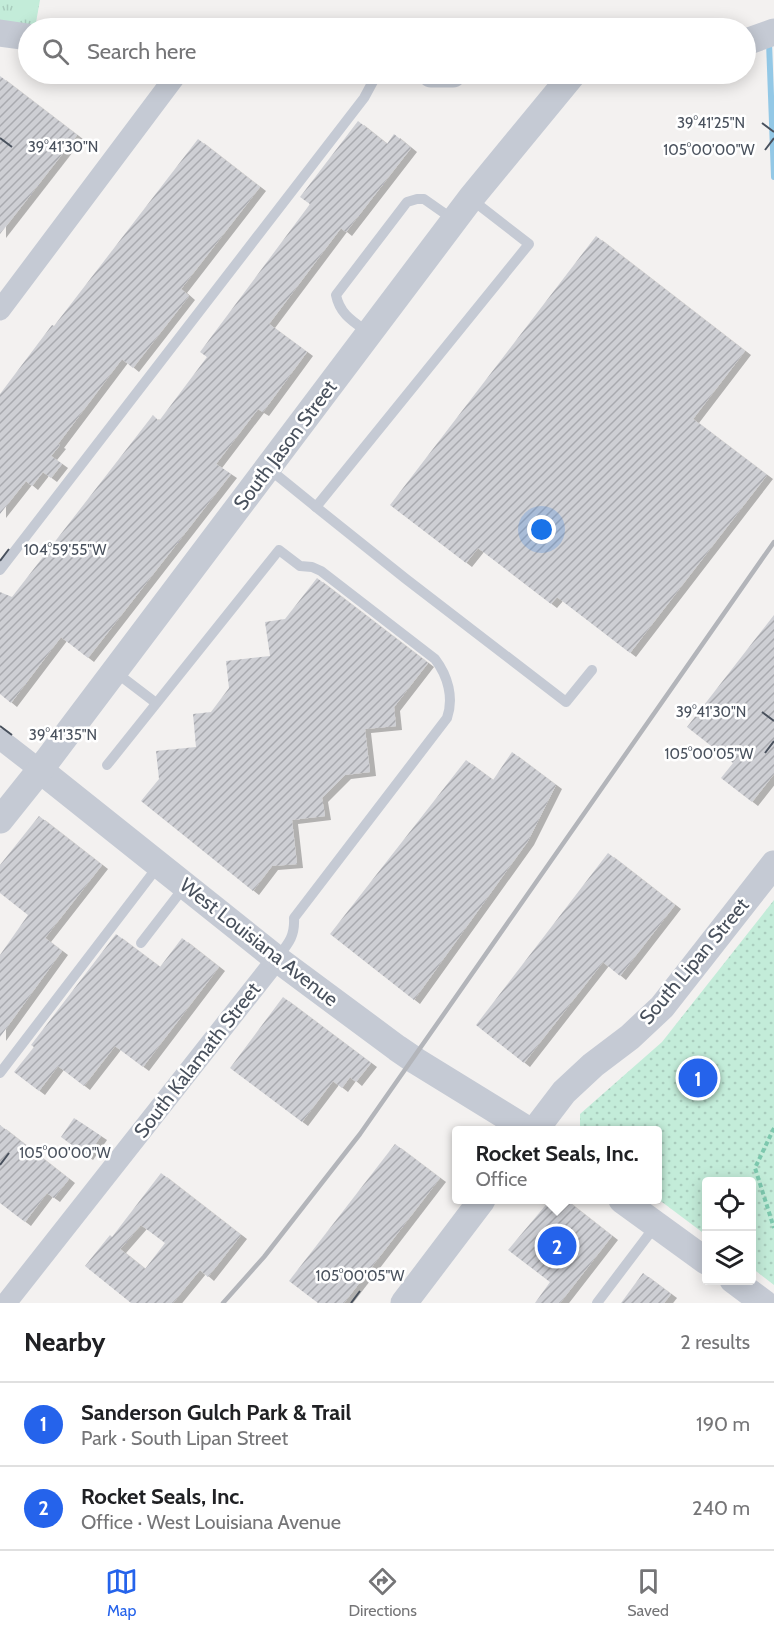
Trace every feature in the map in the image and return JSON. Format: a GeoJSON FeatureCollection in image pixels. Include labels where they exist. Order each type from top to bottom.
{"type":"FeatureCollection","features":[{"type":"Feature","properties":{"kind":"street"},"geometry":{"type":"LineString","coordinates":[[756,38],[774,32]]}},
{"type":"Feature","properties":{"kind":"street"},"geometry":{"type":"LineString","coordinates":[[0,33],[18,36]]}},
{"type":"Feature","properties":{"kind":"street"},"geometry":{"type":"LineString","coordinates":[[0,310],[170,84]]}},
{"type":"Feature","properties":{"kind":"street","name":"South Jason Street"},"geometry":{"type":"LineString","coordinates":[[0,820],[454,220],[565,84]]}},
{"type":"Feature","properties":{"kind":"street","name":"West Louisiana Avenue"},"geometry":{"type":"LineString","coordinates":[[0,739],[277,958],[416,1061],[520,1126]]}},
{"type":"Feature","properties":{"kind":"street","name":"South Lipan Street"},"geometry":{"type":"LineString","coordinates":[[539,1126],[564,1092],[593,1065],[630,1037],[662,1006],[774,864]]}},
{"type":"Feature","properties":{"kind":"street","name":"South Kalamath Street"},"geometry":{"type":"LineString","coordinates":[[6,1303],[277,958]]}},
{"type":"Feature","properties":{"kind":"street"},"geometry":{"type":"LineString","coordinates":[[404,1303],[479,1204]]}},
{"type":"Feature","properties":{"kind":"street"},"geometry":{"type":"LineString","coordinates":[[628,1204],[702,1258]]}},
{"type":"Feature","properties":{"kind":"street"},"geometry":{"type":"LineString","coordinates":[[739,1285],[764,1303]]}},
{"type":"Feature","properties":{"kind":"lane"},"geometry":{"type":"LineString","coordinates":[[0,570],[364,98],[372,84]]}},
{"type":"Feature","properties":{"kind":"lane"},"geometry":{"type":"LineString","coordinates":[[316,507],[529,244],[471,198]]}},
{"type":"Feature","properties":{"kind":"lane"},"geometry":{"type":"LineString","coordinates":[[369,334],[349,319],[338,305],[336,295],[407,202],[424,199],[454,220]]}},
{"type":"Feature","properties":{"kind":"lane"},"geometry":{"type":"LineString","coordinates":[[267,468],[566,702],[592,670]]}},
{"type":"Feature","properties":{"kind":"lane"},"geometry":{"type":"LineString","coordinates":[[107,765],[279,550],[300,566],[312,567],[321,571],[435,659],[444,670],[451,700],[447,718],[294,918],[295,929],[290,942],[277,958]]}},
{"type":"Feature","properties":{"kind":"lane"},"geometry":{"type":"LineString","coordinates":[[114,671],[156,703]]}},
{"type":"Feature","properties":{"kind":"lane"},"geometry":{"type":"LineString","coordinates":[[0,1073],[159,865]]}},
{"type":"Feature","properties":{"kind":"lane"},"geometry":{"type":"LineString","coordinates":[[141,943],[185,885]]}},
{"type":"Feature","properties":{"kind":"lane"},"geometry":{"type":"LineString","coordinates":[[597,1303],[657,1225]]}},
{"type":"Feature","properties":{"kind":"path"},"geometry":{"type":"LineString","coordinates":[[774,1128],[755,1168],[774,1228]]}},
{"type":"Feature","properties":{"kind":"green space"},"geometry":{"type":"Polygon","coordinates":[[[0,0],[40,0],[37,18],[18,18],[18,27],[0,25],[0,0]]]}},
{"type":"Feature","properties":{"kind":"green space"},"geometry":{"type":"Polygon","coordinates":[[[774,900],[774,1285],[756,1271],[756,1177],[702,1177],[702,1232],[662,1202],[662,1126],[580,1126],[580,1114],[662,1042],[774,900]]]}},
{"type":"Feature","properties":{"kind":"building"},"geometry":{"type":"Polygon","coordinates":[[[0,76],[77,135],[0,234],[0,76]]]}},
{"type":"Feature","properties":{"kind":"building"},"geometry":{"type":"Polygon","coordinates":[[[358,121],[387,144],[394,134],[411,148],[346,232],[341,228],[269,324],[307,352],[263,412],[258,409],[216,464],[231,474],[88,658],[61,637],[11,703],[0,694],[0,592],[12,597],[153,415],[159,421],[207,357],[200,352],[310,204],[300,197],[358,121]]]}},
{"type":"Feature","properties":{"kind":"building"},"geometry":{"type":"Polygon","coordinates":[[[198,139],[260,187],[181,289],[189,296],[133,368],[122,359],[58,444],[60,445],[51,456],[62,464],[51,478],[43,472],[32,486],[26,481],[0,514],[0,394],[198,139]]]}},
{"type":"Feature","properties":{"kind":"building"},"geometry":{"type":"Polygon","coordinates":[[[596,236],[745,351],[693,419],[767,475],[630,653],[557,597],[551,604],[478,548],[466,563],[390,505],[596,236]]]}},
{"type":"Feature","properties":{"kind":"building"},"geometry":{"type":"Polygon","coordinates":[[[317,578],[428,663],[394,707],[396,726],[365,729],[370,772],[345,775],[322,798],[325,816],[292,820],[297,864],[272,866],[253,891],[141,801],[159,779],[156,751],[196,747],[193,714],[211,712],[229,688],[226,661],[270,656],[265,622],[285,619],[317,578]]]}},
{"type":"Feature","properties":{"kind":"building"},"geometry":{"type":"Polygon","coordinates":[[[774,615],[774,774],[752,802],[721,778],[733,763],[687,727],[774,615]]]}},
{"type":"Feature","properties":{"kind":"building"},"geometry":{"type":"Polygon","coordinates":[[[512,752],[556,785],[528,841],[414,1000],[330,934],[466,760],[493,780],[512,752]]]}},
{"type":"Feature","properties":{"kind":"building"},"geometry":{"type":"Polygon","coordinates":[[[39,816],[102,865],[45,938],[62,951],[0,1037],[0,955],[28,915],[0,893],[0,865],[39,816]]]}},
{"type":"Feature","properties":{"kind":"building"},"geometry":{"type":"Polygon","coordinates":[[[608,853],[675,905],[620,976],[603,962],[524,1063],[476,1025],[608,853]]]}},
{"type":"Feature","properties":{"kind":"building"},"geometry":{"type":"Polygon","coordinates":[[[116,934],[160,967],[182,938],[219,967],[143,1067],[115,1046],[84,1086],[58,1066],[39,1091],[14,1072],[34,1047],[31,1045],[116,934]]]}},
{"type":"Feature","properties":{"kind":"building"},"geometry":{"type":"Polygon","coordinates":[[[283,997],[371,1063],[356,1082],[350,1077],[342,1088],[333,1081],[302,1122],[230,1068],[283,997]]]}},
{"type":"Feature","properties":{"kind":"building"},"geometry":{"type":"Polygon","coordinates":[[[74,1118],[101,1136],[87,1156],[61,1137],[74,1118]]]}},
{"type":"Feature","properties":{"kind":"building"},"geometry":{"type":"Polygon","coordinates":[[[0,1125],[69,1179],[54,1198],[47,1193],[25,1222],[0,1203],[0,1125]]]}},
{"type":"Feature","properties":{"kind":"building"},"geometry":{"type":"Polygon","coordinates":[[[395,1144],[440,1178],[344,1303],[318,1303],[289,1281],[395,1144]]]}},
{"type":"Feature","properties":{"kind":"building"},"geometry":{"type":"Polygon","coordinates":[[[161,1173],[241,1235],[208,1277],[200,1270],[173,1303],[131,1303],[85,1266],[110,1235],[112,1237],[161,1173]],[[141,1225],[120,1249],[145,1269],[165,1243],[141,1225]]]}},
{"type":"Feature","properties":{"kind":"building"},"geometry":{"type":"Polygon","coordinates":[[[547,1204],[571,1204],[612,1236],[560,1303],[535,1303],[550,1282],[508,1250],[547,1204]]]}},
{"type":"Feature","properties":{"kind":"building"},"geometry":{"type":"Polygon","coordinates":[[[643,1273],[671,1294],[664,1303],[621,1303],[643,1273]]]}},
{"type":"Feature","properties":{"kind":"waterway"},"geometry":{"type":"LineString","coordinates":[[769,42],[774,177]]}},
{"type":"Feature","properties":{"kind":"railway"},"geometry":{"type":"LineString","coordinates":[[223,1303],[264,1257],[360,1134],[774,542]]}},
{"type":"Feature","properties":{"kind":"place","name":"Sanderson Gulch Park & Trail"},"geometry":{"type":"Point","coordinates":[698,1078]}},
{"type":"Feature","properties":{"kind":"place","name":"Rocket Seals, Inc."},"geometry":{"type":"Point","coordinates":[557,1246]}}]}
